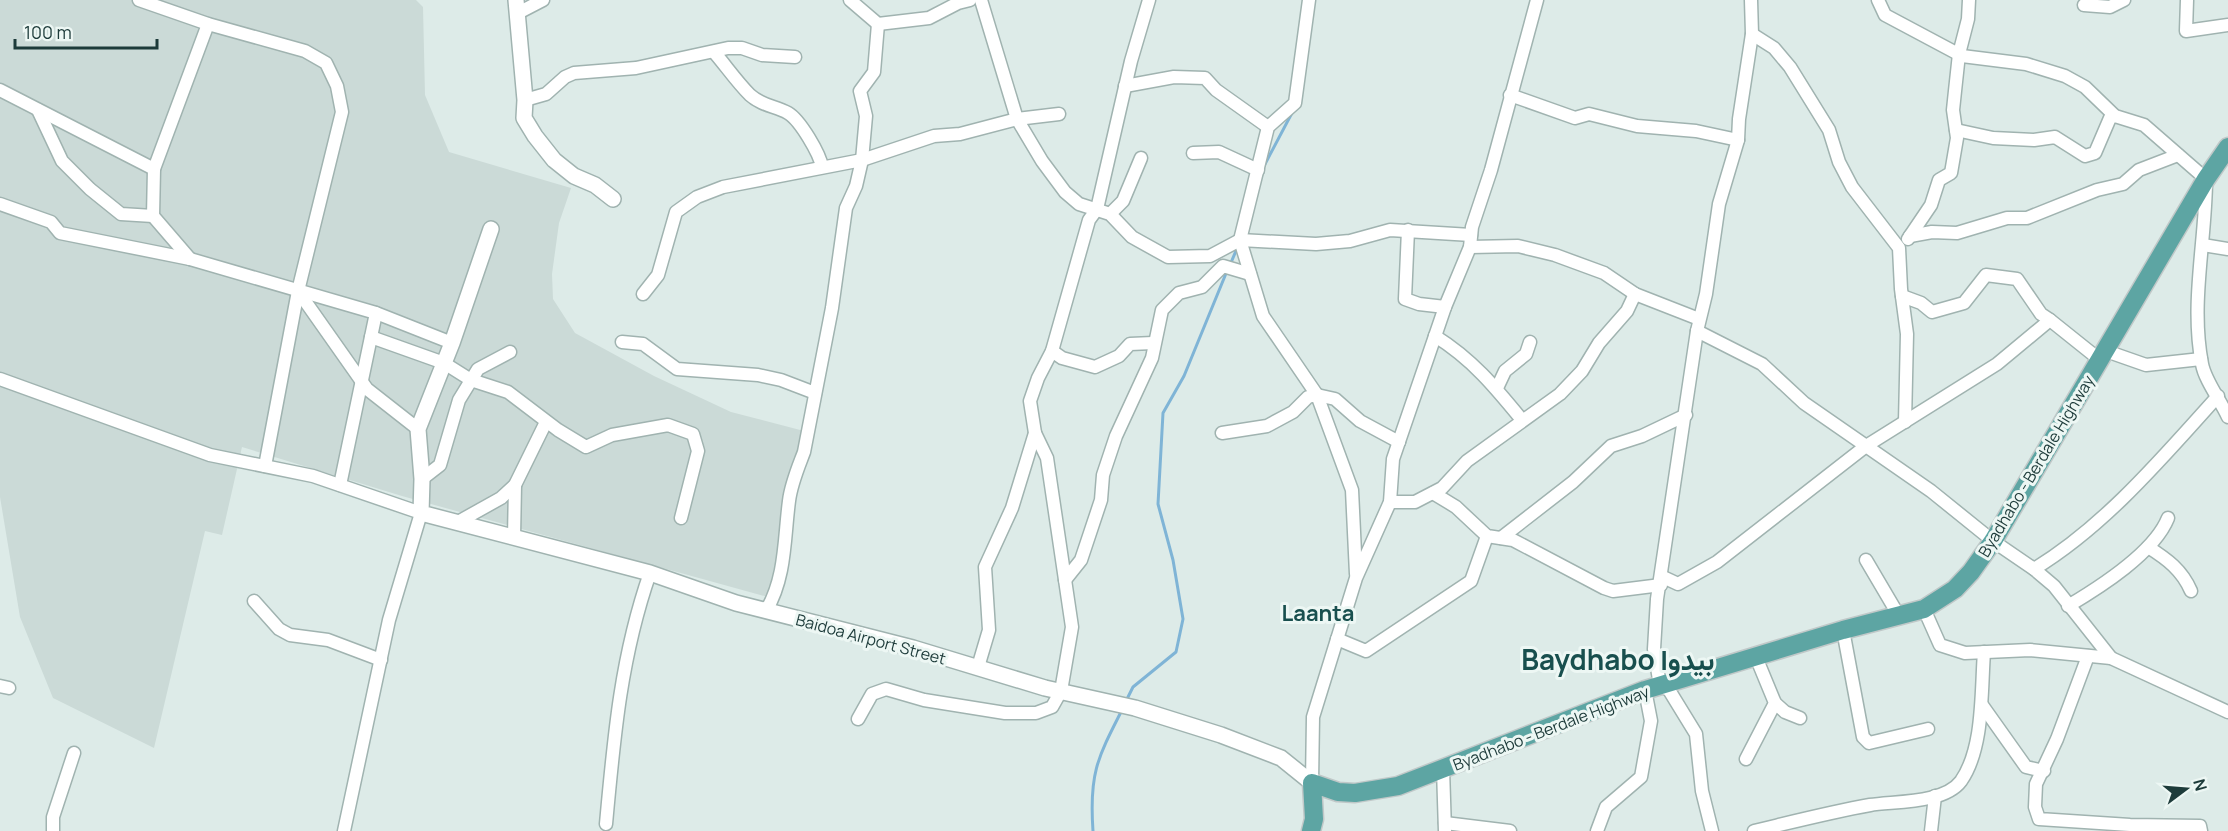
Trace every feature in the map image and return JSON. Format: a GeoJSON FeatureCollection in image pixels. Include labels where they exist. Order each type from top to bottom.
{"type":"FeatureCollection","features":[{"type":"Feature","properties":{"kind":"main road","name":"Byadhabo - Berdale Highway"},"geometry":{"type":"LineString","coordinates":[[1312,783],[1338,792],[1355,793],[1398,786],[1653,688],[1843,630],[1924,609],[1955,589],[1971,572],[1993,541],[2206,179],[2228,147]]}},
{"type":"Feature","properties":{"kind":"main road"},"geometry":{"type":"LineString","coordinates":[[1311,831],[1314,819],[1312,783]]}},
{"type":"Feature","properties":{"kind":"street"},"geometry":{"type":"LineString","coordinates":[[139,0],[208,24],[305,51],[326,63],[337,86],[342,112],[298,291],[265,466]]}},
{"type":"Feature","properties":{"kind":"street"},"geometry":{"type":"LineString","coordinates":[[543,0],[517,6],[525,100],[524,118],[555,160],[574,176],[596,185],[613,199]]}},
{"type":"Feature","properties":{"kind":"street"},"geometry":{"type":"LineString","coordinates":[[850,0],[878,24],[929,18],[958,3],[970,0]]}},
{"type":"Feature","properties":{"kind":"street"},"geometry":{"type":"LineString","coordinates":[[981,0],[1017,119],[1042,161],[1065,192],[1079,204],[1110,214],[1132,237],[1168,257],[1210,255],[1240,240],[1316,244],[1350,241],[1390,230],[1408,230],[1470,241],[1518,246],[1555,255],[1604,273],[1635,294],[1698,325],[1762,364],[1804,403],[1931,491],[1993,541],[2034,568],[2054,586],[2111,658]]}},
{"type":"Feature","properties":{"kind":"street"},"geometry":{"type":"LineString","coordinates":[[858,719],[872,694],[886,689],[924,700],[1005,713],[1036,713],[1052,707],[1061,691],[1072,627],[1047,458],[1035,433],[1030,401],[1038,378],[1052,351],[1089,220],[1097,209],[1125,86],[1149,0]]}},
{"type":"Feature","properties":{"kind":"street"},"geometry":{"type":"LineString","coordinates":[[1309,0],[1294,103],[1268,127],[1240,240],[1263,316],[1317,395],[1352,490],[1356,578]]}},
{"type":"Feature","properties":{"kind":"street"},"geometry":{"type":"LineString","coordinates":[[1312,783],[1313,717],[1356,578],[1390,502],[1393,459],[1470,241],[1537,0]]}},
{"type":"Feature","properties":{"kind":"street"},"geometry":{"type":"LineString","coordinates":[[1597,831],[1606,807],[1641,777],[1651,721],[1654,649],[1662,581],[1698,325],[1706,294],[1709,256],[1719,204],[1738,140],[1752,34],[1751,0]]}},
{"type":"Feature","properties":{"kind":"street"},"geometry":{"type":"LineString","coordinates":[[1878,0],[1885,15],[1959,54],[2026,64],[2065,75],[2085,87],[2115,116],[2144,125],[2206,179],[2204,245],[2197,304],[2201,359],[2202,366],[2222,398],[2228,417]]}},
{"type":"Feature","properties":{"kind":"street"},"geometry":{"type":"LineString","coordinates":[[1899,248],[1931,205],[1940,180],[1951,173],[1957,138],[1953,110],[1959,54],[1968,19],[1969,0]]}},
{"type":"Feature","properties":{"kind":"street"},"geometry":{"type":"LineString","coordinates":[[2084,5],[2110,7],[2124,0]]}},
{"type":"Feature","properties":{"kind":"street"},"geometry":{"type":"LineString","coordinates":[[2187,0],[2186,31],[2228,25]]}},
{"type":"Feature","properties":{"kind":"street"},"geometry":{"type":"LineString","coordinates":[[190,259],[153,216],[154,169],[208,24]]}},
{"type":"Feature","properties":{"kind":"street"},"geometry":{"type":"LineString","coordinates":[[766,611],[779,581],[788,525],[789,501],[796,470],[804,452],[816,393],[832,308],[846,208],[862,160],[866,116],[860,91],[874,72],[878,24]]}},
{"type":"Feature","properties":{"kind":"street"},"geometry":{"type":"LineString","coordinates":[[1752,34],[1774,48],[1790,67],[1829,129],[1839,162],[1852,187],[1899,248],[1907,334],[1905,422]]}},
{"type":"Feature","properties":{"kind":"street"},"geometry":{"type":"LineString","coordinates":[[525,100],[546,94],[565,77],[574,73],[636,69],[742,48],[762,55],[795,57]]}},
{"type":"Feature","properties":{"kind":"street"},"geometry":{"type":"LineString","coordinates":[[714,52],[751,96],[763,104],[788,112],[793,117],[816,146],[822,167]]}},
{"type":"Feature","properties":{"kind":"street"},"geometry":{"type":"LineString","coordinates":[[1125,86],[1174,77],[1205,78],[1216,90],[1268,127]]}},
{"type":"Feature","properties":{"kind":"street"},"geometry":{"type":"LineString","coordinates":[[0,90],[154,169]]}},
{"type":"Feature","properties":{"kind":"street"},"geometry":{"type":"LineString","coordinates":[[1510,95],[1575,118],[1589,114],[1637,126],[1696,131],[1738,140]]}},
{"type":"Feature","properties":{"kind":"street"},"geometry":{"type":"LineString","coordinates":[[38,110],[63,161],[90,189],[121,214],[153,216]]}},
{"type":"Feature","properties":{"kind":"street"},"geometry":{"type":"LineString","coordinates":[[644,294],[658,275],[676,212],[697,197],[717,189],[862,160],[925,138],[960,134],[1017,119],[1059,114]]}},
{"type":"Feature","properties":{"kind":"street"},"geometry":{"type":"LineString","coordinates":[[1956,130],[1993,138],[2034,140],[2055,137],[2085,156],[2095,153],[2110,118],[2115,116]]}},
{"type":"Feature","properties":{"kind":"street"},"geometry":{"type":"LineString","coordinates":[[1193,153],[1219,152],[1258,170]]}},
{"type":"Feature","properties":{"kind":"street"},"geometry":{"type":"LineString","coordinates":[[1910,236],[1957,232],[2007,218],[2027,218],[2097,190],[2123,184],[2139,170],[2178,155]]}},
{"type":"Feature","properties":{"kind":"street"},"geometry":{"type":"LineString","coordinates":[[1110,214],[1123,201],[1141,158]]}},
{"type":"Feature","properties":{"kind":"street"},"geometry":{"type":"LineString","coordinates":[[0,204],[51,222],[60,233],[190,259],[376,313],[452,343]]}},
{"type":"Feature","properties":{"kind":"street"},"geometry":{"type":"LineString","coordinates":[[344,831],[389,620],[421,513],[422,479],[418,429],[452,343],[491,229]]}},
{"type":"Feature","properties":{"kind":"street"},"geometry":{"type":"LineString","coordinates":[[1408,230],[1405,299],[1419,304],[1445,307]]}},
{"type":"Feature","properties":{"kind":"street"},"geometry":{"type":"LineString","coordinates":[[2204,245],[2228,249]]}},
{"type":"Feature","properties":{"kind":"street"},"geometry":{"type":"LineString","coordinates":[[1210,255],[1223,266],[1250,274]]}},
{"type":"Feature","properties":{"kind":"street"},"geometry":{"type":"LineString","coordinates":[[1065,580],[1081,560],[1101,500],[1103,476],[1116,436],[1152,358],[1153,344],[1162,310],[1179,293],[1202,287],[1223,266]]}},
{"type":"Feature","properties":{"kind":"street"},"geometry":{"type":"LineString","coordinates":[[1902,296],[1921,303],[1932,312],[1964,303],[1986,275],[2017,279],[2041,314],[2103,356],[2146,364],[2201,359]]}},
{"type":"Feature","properties":{"kind":"street"},"geometry":{"type":"LineString","coordinates":[[298,291],[366,389],[418,429]]}},
{"type":"Feature","properties":{"kind":"street"},"geometry":{"type":"LineString","coordinates":[[1390,502],[1415,502],[1442,488],[1467,461],[1560,394],[1582,371],[1599,343],[1627,310],[1635,294]]}},
{"type":"Feature","properties":{"kind":"street"},"geometry":{"type":"LineString","coordinates":[[340,485],[376,313]]}},
{"type":"Feature","properties":{"kind":"street"},"geometry":{"type":"LineString","coordinates":[[1433,493],[1456,507],[1487,536],[1513,540],[1604,588],[1613,591],[1662,581],[1678,584],[1717,562],[1866,446],[1997,363],[2050,320]]}},
{"type":"Feature","properties":{"kind":"street"},"geometry":{"type":"LineString","coordinates":[[1435,336],[1454,348],[1497,388],[1522,420]]}},
{"type":"Feature","properties":{"kind":"street"},"geometry":{"type":"LineString","coordinates":[[371,337],[444,363],[471,380],[508,392],[546,422],[586,447],[612,435],[668,425],[693,434],[698,451],[681,518]]}},
{"type":"Feature","properties":{"kind":"street"},"geometry":{"type":"LineString","coordinates":[[622,342],[643,344],[677,369],[758,375],[781,380],[816,393]]}},
{"type":"Feature","properties":{"kind":"street"},"geometry":{"type":"LineString","coordinates":[[1497,388],[1505,372],[1526,354],[1530,342]]}},
{"type":"Feature","properties":{"kind":"street"},"geometry":{"type":"LineString","coordinates":[[1052,351],[1062,358],[1095,367],[1119,356],[1130,344],[1153,344]]}},
{"type":"Feature","properties":{"kind":"street"},"geometry":{"type":"LineString","coordinates":[[422,479],[441,465],[459,400],[478,369],[510,352]]}},
{"type":"Feature","properties":{"kind":"street"},"geometry":{"type":"LineString","coordinates":[[0,379],[210,455],[313,476],[421,513]]}},
{"type":"Feature","properties":{"kind":"street"},"geometry":{"type":"LineString","coordinates":[[1222,433],[1267,426],[1293,412],[1308,397],[1317,395],[1335,399],[1360,421],[1399,442]]}},
{"type":"Feature","properties":{"kind":"street"},"geometry":{"type":"LineString","coordinates":[[2034,568],[2085,531],[2222,398]]}},
{"type":"Feature","properties":{"kind":"street"},"geometry":{"type":"LineString","coordinates":[[1501,538],[1573,482],[1611,446],[1642,436],[1686,415]]}},
{"type":"Feature","properties":{"kind":"street"},"geometry":{"type":"LineString","coordinates":[[458,522],[501,498],[514,484],[546,422]]}},
{"type":"Feature","properties":{"kind":"street"},"geometry":{"type":"LineString","coordinates":[[978,668],[988,630],[985,567],[1011,508],[1035,433]]}},
{"type":"Feature","properties":{"kind":"street"},"geometry":{"type":"LineString","coordinates":[[514,484],[514,537]]}},
{"type":"Feature","properties":{"kind":"street","name":"Baidoa Airport Street"},"geometry":{"type":"LineString","coordinates":[[421,513],[650,573],[800,621],[1061,691],[1110,700],[1221,735],[1281,758],[1312,783]]}},
{"type":"Feature","properties":{"kind":"street"},"geometry":{"type":"LineString","coordinates":[[2068,606],[2089,593],[2148,547],[2163,530],[2168,518]]}},
{"type":"Feature","properties":{"kind":"street"},"geometry":{"type":"LineString","coordinates":[[1337,639],[1366,651],[1471,581],[1487,536]]}},
{"type":"Feature","properties":{"kind":"street"},"geometry":{"type":"LineString","coordinates":[[2148,547],[2167,559],[2184,575],[2191,591]]}},
{"type":"Feature","properties":{"kind":"street"},"geometry":{"type":"LineString","coordinates":[[1866,560],[1899,616]]}},
{"type":"Feature","properties":{"kind":"street"},"geometry":{"type":"LineString","coordinates":[[606,824],[618,697],[631,631],[650,573]]}},
{"type":"Feature","properties":{"kind":"street"},"geometry":{"type":"LineString","coordinates":[[775,593],[782,609],[800,621]]}},
{"type":"Feature","properties":{"kind":"street"},"geometry":{"type":"LineString","coordinates":[[254,601],[279,629],[290,635],[328,640],[381,660]]}},
{"type":"Feature","properties":{"kind":"street"},"geometry":{"type":"LineString","coordinates":[[1924,609],[1940,645],[1965,653],[2030,650],[2111,658],[2228,711]]}},
{"type":"Feature","properties":{"kind":"street"},"geometry":{"type":"LineString","coordinates":[[1843,630],[1863,737],[1869,743],[1928,729]]}},
{"type":"Feature","properties":{"kind":"street"},"geometry":{"type":"LineString","coordinates":[[1754,831],[1871,805],[1912,802],[1935,796],[1959,783],[1970,764],[1982,705],[1984,652]]}},
{"type":"Feature","properties":{"kind":"street"},"geometry":{"type":"LineString","coordinates":[[2088,656],[2044,771],[2036,784],[2035,807],[2039,819],[2107,824],[2200,826],[2201,831]]}},
{"type":"Feature","properties":{"kind":"street"},"geometry":{"type":"LineString","coordinates":[[1756,657],[1775,703],[1785,712],[1800,717]]}},
{"type":"Feature","properties":{"kind":"street"},"geometry":{"type":"LineString","coordinates":[[1653,688],[1669,690],[1696,734],[1702,791],[1712,831]]}},
{"type":"Feature","properties":{"kind":"street"},"geometry":{"type":"LineString","coordinates":[[1746,759],[1775,703]]}},
{"type":"Feature","properties":{"kind":"street"},"geometry":{"type":"LineString","coordinates":[[1982,705],[2026,767],[2044,771]]}},
{"type":"Feature","properties":{"kind":"street"},"geometry":{"type":"LineString","coordinates":[[53,831],[53,817],[74,753]]}},
{"type":"Feature","properties":{"kind":"street"},"geometry":{"type":"LineString","coordinates":[[1443,769],[1445,827],[1510,831]]}},
{"type":"Feature","properties":{"kind":"street"},"geometry":{"type":"LineString","coordinates":[[1931,831],[1935,796]]}},
{"type":"Feature","properties":{"kind":"shaded area"},"geometry":{"type":"Polygon","coordinates":[[[0,0],[416,0],[423,7],[425,95],[449,152],[571,188],[559,223],[552,274],[553,299],[575,333],[654,376],[731,412],[804,431],[768,597],[402,496],[242,447],[222,535],[205,531],[154,748],[53,698],[20,617],[0,497],[0,0]]]}},
{"type":"Feature","properties":{"kind":"waterway"},"geometry":{"type":"LineString","coordinates":[[1264,166],[1293,111]]}},
{"type":"Feature","properties":{"kind":"waterway"},"geometry":{"type":"LineString","coordinates":[[1230,265],[1238,246]]}},
{"type":"Feature","properties":{"kind":"waterway"},"geometry":{"type":"LineString","coordinates":[[1126,701],[1133,687],[1176,652],[1183,619],[1173,560],[1158,504],[1163,413],[1184,376],[1227,271]]}},
{"type":"Feature","properties":{"kind":"waterway"},"geometry":{"type":"LineString","coordinates":[[1093,831],[1092,795],[1097,768],[1106,742],[1122,710]]}},
{"type":"Feature","properties":{"kind":"district","name":"Laanta"},"geometry":{"type":"Point","coordinates":[1318,613]}},
{"type":"Feature","properties":{"kind":"district","name":"Baydhabo بيدوا"},"geometry":{"type":"Point","coordinates":[1618,660]}}]}
